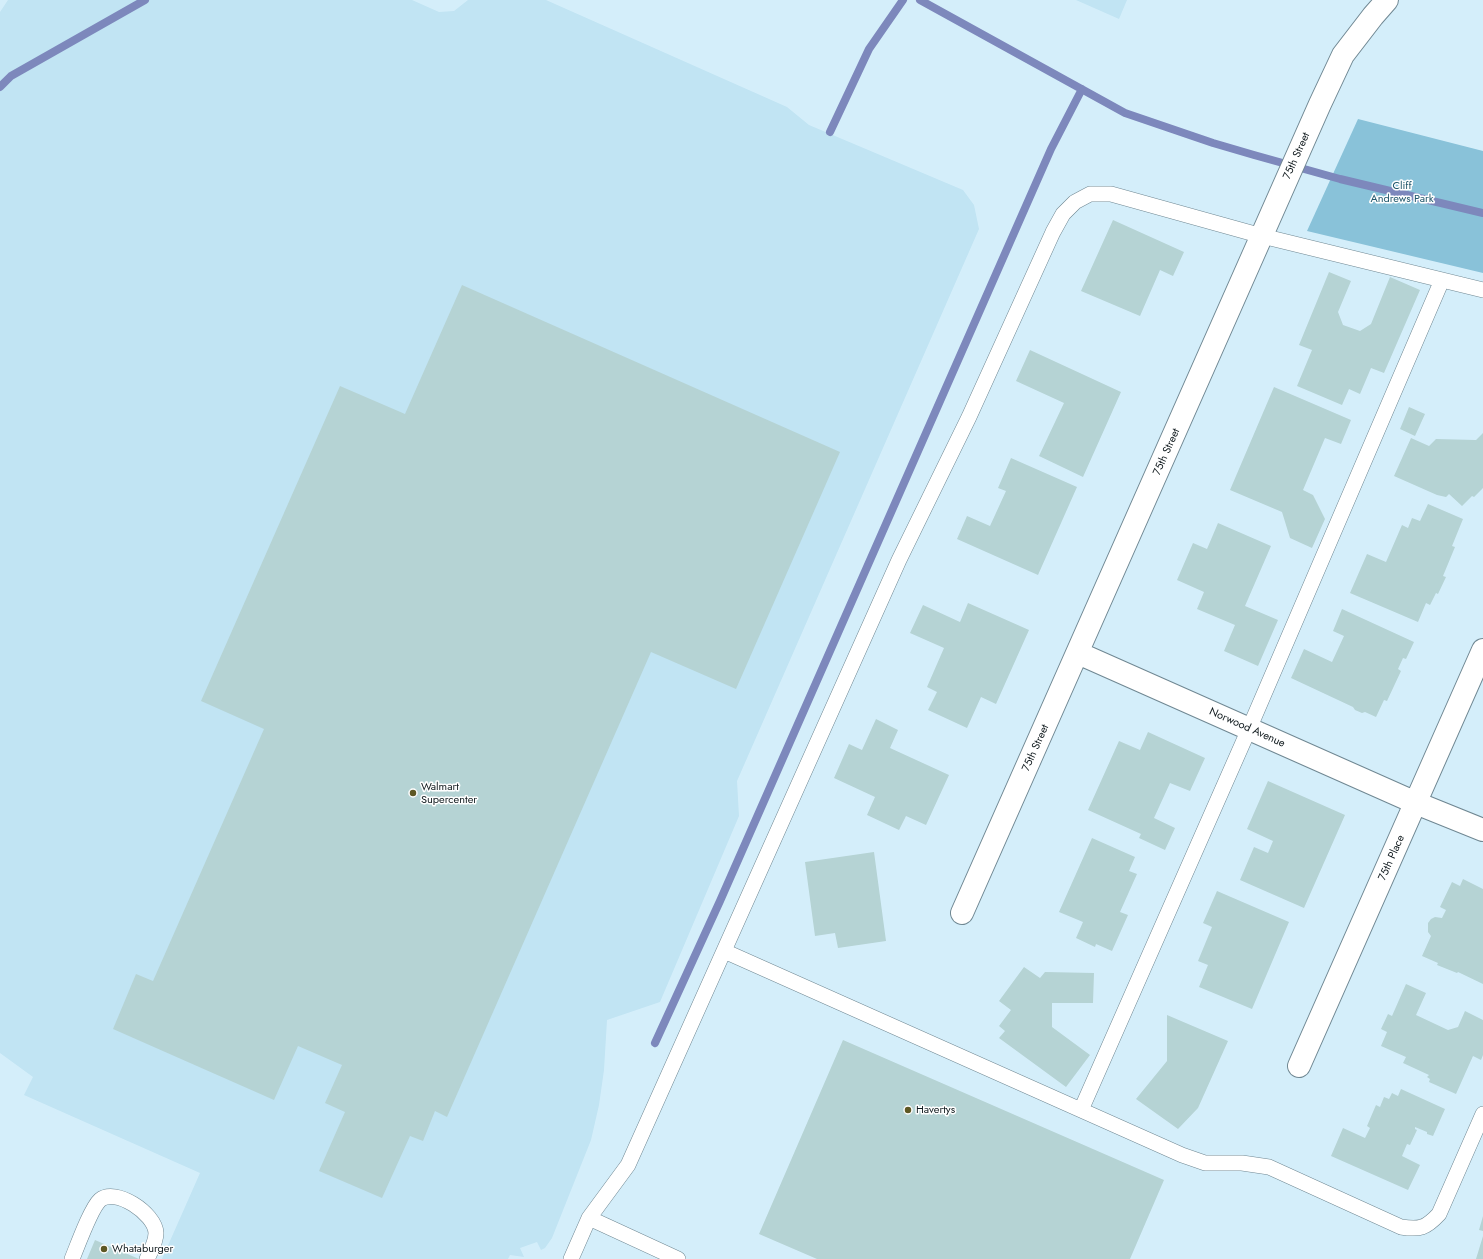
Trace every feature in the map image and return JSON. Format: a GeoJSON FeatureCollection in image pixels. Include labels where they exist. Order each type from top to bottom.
{"type":"FeatureCollection","features":[{"type":"Feature","properties":{"kind":"street","name":"75th Street"},"geometry":{"type":"LineString","coordinates":[[962,913],[1320,104],[1343,55],[1387,0]]}},
{"type":"Feature","properties":{"kind":"street","name":"75th Place"},"geometry":{"type":"LineString","coordinates":[[1299,1066],[1483,650]]}},
{"type":"Feature","properties":{"kind":"street","name":"Norwood Avenue"},"geometry":{"type":"LineString","coordinates":[[1078,653],[1483,830]]}},
{"type":"Feature","properties":{"kind":"lane"},"geometry":{"type":"LineString","coordinates":[[571,1259],[589,1218],[628,1165],[899,560],[969,417],[1053,232],[1063,214],[1075,202],[1090,194],[1110,194],[1262,236],[1483,290]]}},
{"type":"Feature","properties":{"kind":"lane"},"geometry":{"type":"LineString","coordinates":[[1081,1110],[1249,729],[1442,280]]}},
{"type":"Feature","properties":{"kind":"lane"},"geometry":{"type":"LineString","coordinates":[[724,951],[1182,1155],[1205,1163],[1242,1163],[1269,1167],[1401,1226],[1413,1229],[1422,1228],[1432,1222],[1439,1214],[1483,1114]]}},
{"type":"Feature","properties":{"kind":"lane"},"geometry":{"type":"LineString","coordinates":[[72,1259],[92,1211],[99,1201],[108,1196],[116,1197],[133,1204],[145,1212],[153,1221],[156,1232],[154,1244],[147,1259]]}},
{"type":"Feature","properties":{"kind":"lane"},"geometry":{"type":"LineString","coordinates":[[589,1218],[678,1259]]}},
{"type":"Feature","properties":{"kind":"shaded area"},"geometry":{"type":"Polygon","coordinates":[[[8,0],[412,0],[439,12],[454,11],[468,0],[546,0],[787,107],[809,125],[963,190],[974,205],[979,229],[737,781],[739,816],[660,1002],[607,1020],[604,1070],[599,1105],[591,1140],[552,1238],[545,1248],[541,1250],[537,1242],[520,1248],[524,1257],[510,1255],[508,1259],[162,1259],[200,1173],[24,1095],[33,1077],[0,1053],[0,12],[8,0]]]}},
{"type":"Feature","properties":{"kind":"shaded area"},"geometry":{"type":"Polygon","coordinates":[[[1076,0],[1127,0],[1119,19],[1076,0]]]}},
{"type":"Feature","properties":{"kind":"green space","name":"Cliff Andrews Park"},"geometry":{"type":"Polygon","coordinates":[[[1358,119],[1483,151],[1483,273],[1307,231],[1358,119]]]}},
{"type":"Feature","properties":{"kind":"building"},"geometry":{"type":"Polygon","coordinates":[[[1113,220],[1184,252],[1173,276],[1160,270],[1140,316],[1081,291],[1113,220]]]}},
{"type":"Feature","properties":{"kind":"building"},"geometry":{"type":"Polygon","coordinates":[[[1329,272],[1351,281],[1338,312],[1343,325],[1360,331],[1371,324],[1390,277],[1420,290],[1384,373],[1371,368],[1360,394],[1349,389],[1342,405],[1297,386],[1312,350],[1299,345],[1329,272]]]}},
{"type":"Feature","properties":{"kind":"building","name":"Walmart Supercenter"},"geometry":{"type":"Polygon","coordinates":[[[462,285],[840,452],[736,689],[651,652],[447,1117],[435,1111],[423,1141],[410,1136],[382,1198],[319,1171],[345,1112],[325,1103],[342,1065],[298,1046],[274,1100],[113,1029],[136,974],[153,981],[264,729],[201,701],[340,386],[405,414],[462,285]]]}},
{"type":"Feature","properties":{"kind":"building"},"geometry":{"type":"Polygon","coordinates":[[[1030,350],[1121,392],[1083,477],[1039,456],[1064,403],[1016,381],[1030,350]]]}},
{"type":"Feature","properties":{"kind":"building"},"geometry":{"type":"Polygon","coordinates":[[[1274,387],[1351,420],[1341,444],[1325,438],[1303,490],[1313,495],[1325,519],[1312,548],[1290,538],[1282,512],[1230,490],[1274,387]]]}},
{"type":"Feature","properties":{"kind":"building"},"geometry":{"type":"Polygon","coordinates":[[[1409,407],[1425,414],[1415,436],[1400,429],[1409,407]]]}},
{"type":"Feature","properties":{"kind":"building"},"geometry":{"type":"Polygon","coordinates":[[[1483,433],[1483,488],[1462,506],[1449,494],[1446,497],[1437,495],[1394,476],[1411,438],[1429,446],[1436,439],[1476,440],[1483,433]]]}},
{"type":"Feature","properties":{"kind":"building"},"geometry":{"type":"Polygon","coordinates":[[[1011,458],[1077,487],[1038,575],[957,539],[967,516],[990,526],[1006,491],[998,488],[1011,458]]]}},
{"type":"Feature","properties":{"kind":"building"},"geometry":{"type":"Polygon","coordinates":[[[1428,504],[1463,519],[1452,546],[1455,547],[1443,576],[1446,577],[1438,594],[1436,593],[1430,605],[1426,603],[1418,622],[1350,593],[1367,554],[1386,562],[1402,525],[1408,528],[1412,518],[1420,521],[1428,504]]]}},
{"type":"Feature","properties":{"kind":"building"},"geometry":{"type":"Polygon","coordinates":[[[1218,523],[1271,546],[1245,606],[1278,620],[1258,666],[1224,651],[1235,625],[1197,609],[1204,592],[1177,580],[1193,543],[1207,549],[1218,523]]]}},
{"type":"Feature","properties":{"kind":"building"},"geometry":{"type":"Polygon","coordinates":[[[968,603],[1029,630],[996,704],[981,697],[967,728],[928,710],[937,692],[927,687],[944,648],[910,633],[923,605],[960,622],[968,603]]]}},
{"type":"Feature","properties":{"kind":"building"},"geometry":{"type":"Polygon","coordinates":[[[1342,609],[1414,642],[1406,659],[1403,658],[1398,669],[1401,671],[1387,701],[1384,700],[1376,717],[1365,712],[1362,713],[1355,710],[1353,707],[1291,678],[1304,649],[1332,662],[1344,636],[1333,631],[1342,609]]]}},
{"type":"Feature","properties":{"kind":"building"},"geometry":{"type":"Polygon","coordinates":[[[876,719],[898,730],[890,748],[949,775],[926,825],[906,816],[899,830],[867,815],[875,797],[834,778],[849,744],[862,750],[876,719]]]}},
{"type":"Feature","properties":{"kind":"building"},"geometry":{"type":"Polygon","coordinates":[[[1148,732],[1205,758],[1190,791],[1170,783],[1154,818],[1175,828],[1165,850],[1139,838],[1141,834],[1088,810],[1119,741],[1140,750],[1148,732]]]}},
{"type":"Feature","properties":{"kind":"building"},"geometry":{"type":"Polygon","coordinates":[[[1268,781],[1345,815],[1304,908],[1240,880],[1254,847],[1268,853],[1273,841],[1247,829],[1268,781]]]}},
{"type":"Feature","properties":{"kind":"building"},"geometry":{"type":"Polygon","coordinates":[[[1092,838],[1135,857],[1129,871],[1137,874],[1120,912],[1128,915],[1112,951],[1096,944],[1095,947],[1076,938],[1083,922],[1059,912],[1092,838]]]}},
{"type":"Feature","properties":{"kind":"building"},"geometry":{"type":"Polygon","coordinates":[[[874,852],[886,941],[838,948],[835,933],[815,936],[805,862],[874,852]]]}},
{"type":"Feature","properties":{"kind":"building"},"geometry":{"type":"Polygon","coordinates":[[[1463,879],[1483,889],[1483,984],[1458,972],[1457,973],[1437,965],[1438,963],[1422,956],[1431,936],[1428,932],[1428,923],[1435,917],[1442,918],[1446,910],[1440,907],[1452,882],[1460,886],[1463,879]]]}},
{"type":"Feature","properties":{"kind":"building"},"geometry":{"type":"Polygon","coordinates":[[[1217,891],[1289,922],[1252,1009],[1199,987],[1208,965],[1198,961],[1212,927],[1203,923],[1217,891]]]}},
{"type":"Feature","properties":{"kind":"building"},"geometry":{"type":"Polygon","coordinates":[[[1024,967],[1040,978],[1045,972],[1094,973],[1093,1003],[1052,1003],[1052,1027],[1090,1055],[1066,1087],[999,1038],[1005,1031],[999,1026],[1011,1010],[999,1001],[1024,967]]]}},
{"type":"Feature","properties":{"kind":"building"},"geometry":{"type":"Polygon","coordinates":[[[1406,984],[1426,993],[1416,1015],[1448,1030],[1458,1027],[1465,1011],[1483,1020],[1483,1055],[1481,1060],[1473,1056],[1456,1094],[1429,1082],[1430,1079],[1427,1077],[1429,1075],[1403,1063],[1406,1057],[1381,1046],[1387,1032],[1381,1029],[1388,1014],[1392,1016],[1406,984]]]}},
{"type":"Feature","properties":{"kind":"building"},"geometry":{"type":"Polygon","coordinates":[[[1167,1015],[1228,1041],[1198,1108],[1178,1129],[1136,1099],[1167,1061],[1167,1015]]]}},
{"type":"Feature","properties":{"kind":"building","name":"Havertys"},"geometry":{"type":"Polygon","coordinates":[[[843,1040],[1164,1180],[1130,1259],[817,1259],[759,1234],[843,1040]]]}},
{"type":"Feature","properties":{"kind":"building"},"geometry":{"type":"Polygon","coordinates":[[[1401,1089],[1445,1109],[1433,1136],[1415,1127],[1417,1130],[1410,1145],[1407,1144],[1402,1156],[1420,1165],[1408,1190],[1331,1156],[1343,1128],[1365,1138],[1370,1128],[1367,1126],[1376,1105],[1380,1107],[1384,1097],[1389,1099],[1392,1093],[1398,1096],[1401,1089]]]}},
{"type":"Feature","properties":{"kind":"building"},"geometry":{"type":"Polygon","coordinates":[[[1483,1216],[1483,1231],[1479,1230],[1483,1216]]]}},
{"type":"Feature","properties":{"kind":"building"},"geometry":{"type":"Polygon","coordinates":[[[1483,1236],[1483,1259],[1476,1259],[1483,1236]]]}},
{"type":"Feature","properties":{"kind":"building","name":"Whataburger"},"geometry":{"type":"Polygon","coordinates":[[[95,1240],[139,1259],[87,1259],[95,1240]]]}},
{"type":"Feature","properties":{"kind":"waterway"},"geometry":{"type":"LineString","coordinates":[[0,87],[11,76],[145,0]]}},
{"type":"Feature","properties":{"kind":"waterway"},"geometry":{"type":"LineString","coordinates":[[830,132],[869,49],[903,0]]}},
{"type":"Feature","properties":{"kind":"waterway"},"geometry":{"type":"LineString","coordinates":[[920,0],[1125,113],[1213,143],[1254,155],[1340,179],[1483,213]]}},
{"type":"Feature","properties":{"kind":"waterway"},"geometry":{"type":"LineString","coordinates":[[655,1043],[720,901],[1051,149],[1082,89]]}},
{"type":"Feature","properties":{"kind":"place","name":"Walmart Supercenter"},"geometry":{"type":"Point","coordinates":[413,793]}},
{"type":"Feature","properties":{"kind":"place","name":"Havertys"},"geometry":{"type":"Point","coordinates":[908,1110]}},
{"type":"Feature","properties":{"kind":"place","name":"Whataburger"},"geometry":{"type":"Point","coordinates":[104,1249]}}]}
